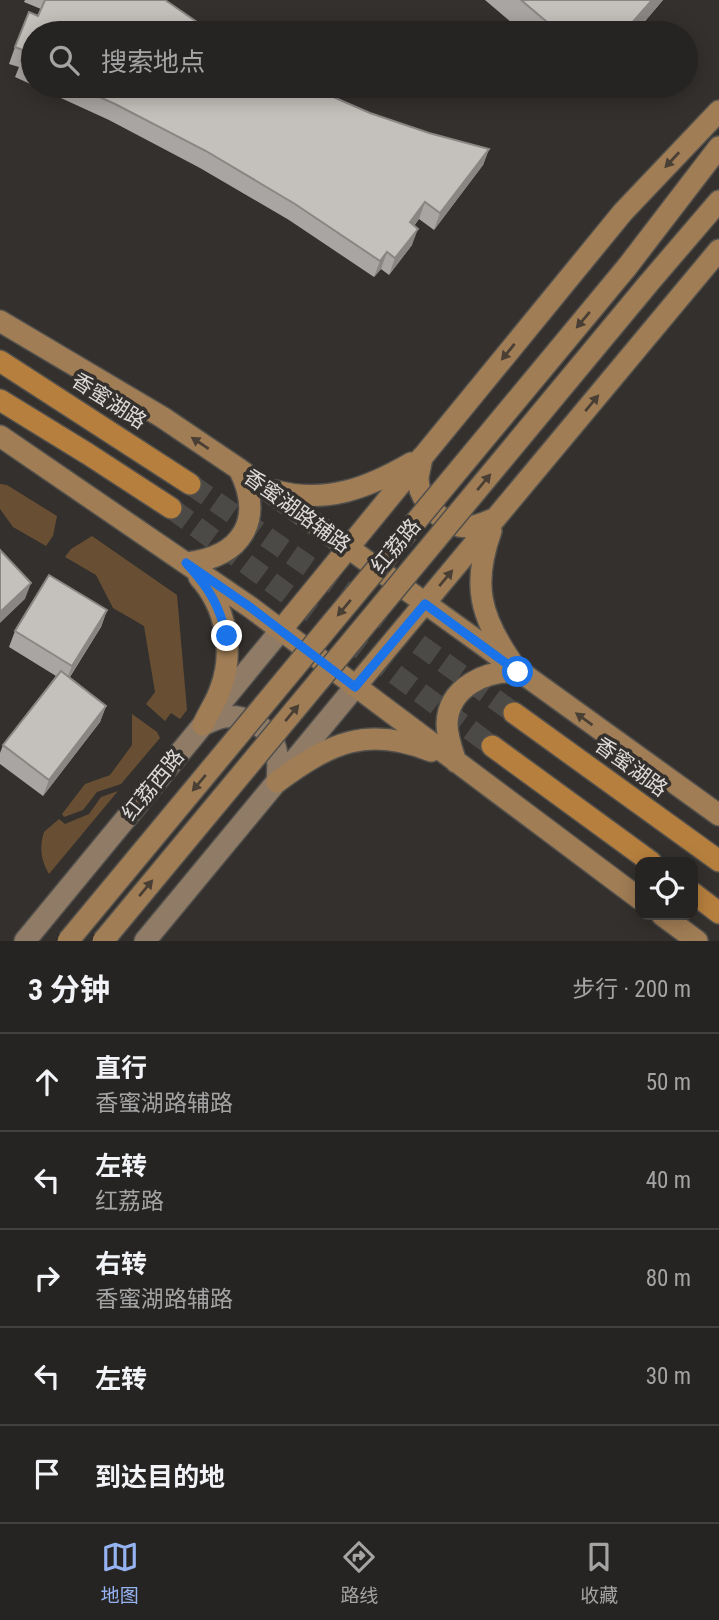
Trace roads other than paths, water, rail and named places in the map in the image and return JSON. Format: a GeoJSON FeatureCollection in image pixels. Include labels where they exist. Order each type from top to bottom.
{"type":"FeatureCollection","features":[{"type":"Feature","properties":{"kind":"highway","name":"香蜜湖路"},"geometry":{"type":"LineString","coordinates":[[0,361],[190,484]]}},
{"type":"Feature","properties":{"kind":"highway"},"geometry":{"type":"LineString","coordinates":[[0,400],[171,508]]}},
{"type":"Feature","properties":{"kind":"highway","name":"香蜜湖路"},"geometry":{"type":"LineString","coordinates":[[514,713],[719,861]]}},
{"type":"Feature","properties":{"kind":"highway"},"geometry":{"type":"LineString","coordinates":[[492,746],[644,857]]}},
{"type":"Feature","properties":{"kind":"highway"},"geometry":{"type":"LineString","coordinates":[[698,897],[719,913]]}},
{"type":"Feature","properties":{"kind":"main road","name":"红荔路"},"geometry":{"type":"LineString","coordinates":[[281,630],[623,212],[719,111]]}},
{"type":"Feature","properties":{"kind":"main road","name":"红荔路"},"geometry":{"type":"LineString","coordinates":[[68,941],[627,267],[719,146]]}},
{"type":"Feature","properties":{"kind":"main road","name":"红荔路"},"geometry":{"type":"LineString","coordinates":[[103,941],[719,201]]}},
{"type":"Feature","properties":{"kind":"main road"},"geometry":{"type":"LineString","coordinates":[[145,941],[719,250]]}},
{"type":"Feature","properties":{"kind":"main road","name":"香蜜湖路辅路"},"geometry":{"type":"LineString","coordinates":[[0,321],[162,417],[239,469],[719,815]]}},
{"type":"Feature","properties":{"kind":"main road"},"geometry":{"type":"LineString","coordinates":[[0,436],[281,630],[635,894]]}},
{"type":"Feature","properties":{"kind":"main road"},"geometry":{"type":"LineString","coordinates":[[267,489],[294,496],[338,495],[361,489],[422,457]]}},
{"type":"Feature","properties":{"kind":"main road"},"geometry":{"type":"LineString","coordinates":[[422,457],[418,480],[424,498],[438,515],[459,526],[476,526],[496,518]]}},
{"type":"Feature","properties":{"kind":"main road"},"geometry":{"type":"LineString","coordinates":[[186,563],[206,561],[220,554],[234,544],[245,530],[250,517],[251,501],[239,469]]}},
{"type":"Feature","properties":{"kind":"main road"},"geometry":{"type":"LineString","coordinates":[[496,518],[480,573],[481,597],[486,618],[518,672]]}},
{"type":"Feature","properties":{"kind":"main road"},"geometry":{"type":"LineString","coordinates":[[186,563],[208,587],[220,610],[227,636],[227,660],[221,690],[203,724]]}},
{"type":"Feature","properties":{"kind":"main road","name":"红荔西路"},"geometry":{"type":"LineString","coordinates":[[25,941],[281,630]]}},
{"type":"Feature","properties":{"kind":"main road"},"geometry":{"type":"LineString","coordinates":[[456,762],[447,723],[459,694],[469,684],[486,675],[501,671],[518,672]]}},
{"type":"Feature","properties":{"kind":"main road"},"geometry":{"type":"LineString","coordinates":[[203,724],[223,717],[244,718],[262,727],[274,742],[278,761],[277,782]]}},
{"type":"Feature","properties":{"kind":"main road"},"geometry":{"type":"LineString","coordinates":[[277,782],[308,759],[334,746],[360,739],[389,738],[456,762]]}},
{"type":"Feature","properties":{"kind":"main road"},"geometry":{"type":"LineString","coordinates":[[669,920],[697,941]]}},
{"type":"Feature","properties":{"kind":"tunnel"},"geometry":{"type":"LineString","coordinates":[[190,484],[514,713]]}},
{"type":"Feature","properties":{"kind":"tunnel"},"geometry":{"type":"LineString","coordinates":[[171,508],[492,746]]}}]}
